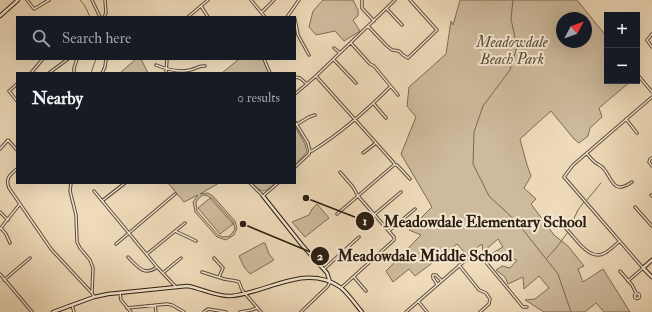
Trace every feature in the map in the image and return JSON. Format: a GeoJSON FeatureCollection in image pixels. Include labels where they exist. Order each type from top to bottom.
{"type":"FeatureCollection","features":[{"type":"Feature","properties":{"kind":"main road"},"geometry":{"type":"LineString","coordinates":[[0,16],[18,0]]}},
{"type":"Feature","properties":{"kind":"main road"},"geometry":{"type":"LineString","coordinates":[[263,196],[302,245],[324,269],[330,282]]}},
{"type":"Feature","properties":{"kind":"main road"},"geometry":{"type":"LineString","coordinates":[[652,260],[643,268],[652,277]]}},
{"type":"Feature","properties":{"kind":"main road"},"geometry":{"type":"LineString","coordinates":[[53,312],[94,297],[108,294],[176,287],[196,288],[222,296],[246,294],[302,278],[314,278],[330,282],[341,288],[362,312]]}},
{"type":"Feature","properties":{"kind":"street"},"geometry":{"type":"LineString","coordinates":[[12,0],[15,3]]}},
{"type":"Feature","properties":{"kind":"street"},"geometry":{"type":"LineString","coordinates":[[27,0],[34,9],[49,0]]}},
{"type":"Feature","properties":{"kind":"street"},"geometry":{"type":"LineString","coordinates":[[92,0],[100,16]]}},
{"type":"Feature","properties":{"kind":"street"},"geometry":{"type":"LineString","coordinates":[[104,16],[106,13],[105,0]]}},
{"type":"Feature","properties":{"kind":"street"},"geometry":{"type":"LineString","coordinates":[[189,16],[208,0]]}},
{"type":"Feature","properties":{"kind":"street"},"geometry":{"type":"LineString","coordinates":[[251,0],[264,16]]}},
{"type":"Feature","properties":{"kind":"street"},"geometry":{"type":"LineString","coordinates":[[262,12],[274,0]]}},
{"type":"Feature","properties":{"kind":"street"},"geometry":{"type":"LineString","coordinates":[[290,15],[299,0]]}},
{"type":"Feature","properties":{"kind":"street"},"geometry":{"type":"LineString","coordinates":[[362,0],[362,8],[374,21]]}},
{"type":"Feature","properties":{"kind":"street"},"geometry":{"type":"LineString","coordinates":[[296,93],[334,60],[395,0]]}},
{"type":"Feature","properties":{"kind":"street"},"geometry":{"type":"LineString","coordinates":[[368,26],[392,50],[399,51],[403,56],[408,58],[437,30],[410,0]]}},
{"type":"Feature","properties":{"kind":"street"},"geometry":{"type":"LineString","coordinates":[[201,6],[207,16]]}},
{"type":"Feature","properties":{"kind":"street"},"geometry":{"type":"LineString","coordinates":[[386,8],[402,26]]}},
{"type":"Feature","properties":{"kind":"street"},"geometry":{"type":"LineString","coordinates":[[296,24],[298,35],[310,55]]}},
{"type":"Feature","properties":{"kind":"street"},"geometry":{"type":"LineString","coordinates":[[652,34],[647,40],[652,47]]}},
{"type":"Feature","properties":{"kind":"street"},"geometry":{"type":"LineString","coordinates":[[351,43],[370,64],[382,74],[390,87],[398,94]]}},
{"type":"Feature","properties":{"kind":"street"},"geometry":{"type":"LineString","coordinates":[[334,48],[340,53]]}},
{"type":"Feature","properties":{"kind":"street"},"geometry":{"type":"LineString","coordinates":[[32,72],[42,60]]}},
{"type":"Feature","properties":{"kind":"street"},"geometry":{"type":"LineString","coordinates":[[50,72],[67,60]]}},
{"type":"Feature","properties":{"kind":"street"},"geometry":{"type":"LineString","coordinates":[[74,72],[77,60]]}},
{"type":"Feature","properties":{"kind":"street"},"geometry":{"type":"LineString","coordinates":[[102,72],[106,60]]}},
{"type":"Feature","properties":{"kind":"street"},"geometry":{"type":"LineString","coordinates":[[166,69],[167,60]]}},
{"type":"Feature","properties":{"kind":"street"},"geometry":{"type":"LineString","coordinates":[[264,60],[270,72]]}},
{"type":"Feature","properties":{"kind":"street"},"geometry":{"type":"LineString","coordinates":[[334,60],[356,83]]}},
{"type":"Feature","properties":{"kind":"street"},"geometry":{"type":"LineString","coordinates":[[156,65],[166,69],[190,72],[205,66]]}},
{"type":"Feature","properties":{"kind":"street"},"geometry":{"type":"LineString","coordinates":[[316,76],[394,163],[394,165],[396,165],[410,179]]}},
{"type":"Feature","properties":{"kind":"street"},"geometry":{"type":"LineString","coordinates":[[296,77],[300,78],[307,84]]}},
{"type":"Feature","properties":{"kind":"street"},"geometry":{"type":"LineString","coordinates":[[640,78],[652,92]]}},
{"type":"Feature","properties":{"kind":"street"},"geometry":{"type":"LineString","coordinates":[[16,85],[9,91],[16,100]]}},
{"type":"Feature","properties":{"kind":"street"},"geometry":{"type":"LineString","coordinates":[[296,166],[309,154],[310,151],[313,151],[333,138],[355,120],[374,104],[390,87]]}},
{"type":"Feature","properties":{"kind":"street"},"geometry":{"type":"LineString","coordinates":[[628,281],[643,268],[564,176],[573,165],[652,96]]}},
{"type":"Feature","properties":{"kind":"street"},"geometry":{"type":"LineString","coordinates":[[374,104],[386,118]]}},
{"type":"Feature","properties":{"kind":"street"},"geometry":{"type":"LineString","coordinates":[[310,151],[308,143],[296,123],[315,115]]}},
{"type":"Feature","properties":{"kind":"street"},"geometry":{"type":"LineString","coordinates":[[626,119],[637,133]]}},
{"type":"Feature","properties":{"kind":"street"},"geometry":{"type":"LineString","coordinates":[[0,149],[8,140],[16,149]]}},
{"type":"Feature","properties":{"kind":"street"},"geometry":{"type":"LineString","coordinates":[[363,153],[376,143]]}},
{"type":"Feature","properties":{"kind":"street"},"geometry":{"type":"LineString","coordinates":[[587,154],[595,163],[604,168],[616,187],[627,185],[632,182]]}},
{"type":"Feature","properties":{"kind":"street"},"geometry":{"type":"LineString","coordinates":[[652,158],[649,162],[652,166]]}},
{"type":"Feature","properties":{"kind":"street"},"geometry":{"type":"LineString","coordinates":[[337,214],[394,165]]}},
{"type":"Feature","properties":{"kind":"street"},"geometry":{"type":"LineString","coordinates":[[16,170],[7,179],[7,182],[20,205],[51,249],[94,297]]}},
{"type":"Feature","properties":{"kind":"street"},"geometry":{"type":"LineString","coordinates":[[340,172],[353,187],[358,196],[389,231],[394,240],[341,288]]}},
{"type":"Feature","properties":{"kind":"street"},"geometry":{"type":"LineString","coordinates":[[71,184],[70,191],[76,215],[77,242],[90,260],[93,268],[92,293]]}},
{"type":"Feature","properties":{"kind":"street"},"geometry":{"type":"LineString","coordinates":[[102,201],[124,184]]}},
{"type":"Feature","properties":{"kind":"street"},"geometry":{"type":"LineString","coordinates":[[251,184],[263,196],[277,184]]}},
{"type":"Feature","properties":{"kind":"street"},"geometry":{"type":"LineString","coordinates":[[94,191],[157,267],[176,287]]}},
{"type":"Feature","properties":{"kind":"street"},"geometry":{"type":"LineString","coordinates":[[374,214],[401,192]]}},
{"type":"Feature","properties":{"kind":"street"},"geometry":{"type":"LineString","coordinates":[[116,244],[175,194]]}},
{"type":"Feature","properties":{"kind":"street"},"geometry":{"type":"LineString","coordinates":[[10,243],[6,234],[0,229],[20,205]]}},
{"type":"Feature","properties":{"kind":"street"},"geometry":{"type":"LineString","coordinates":[[635,207],[652,226]]}},
{"type":"Feature","properties":{"kind":"street"},"geometry":{"type":"LineString","coordinates":[[389,231],[415,209]]}},
{"type":"Feature","properties":{"kind":"street"},"geometry":{"type":"LineString","coordinates":[[0,212],[8,220]]}},
{"type":"Feature","properties":{"kind":"street"},"geometry":{"type":"LineString","coordinates":[[147,254],[185,223]]}},
{"type":"Feature","properties":{"kind":"street"},"geometry":{"type":"LineString","coordinates":[[562,225],[591,254],[605,254],[620,241]]}},
{"type":"Feature","properties":{"kind":"street"},"geometry":{"type":"LineString","coordinates":[[175,231],[196,241]]}},
{"type":"Feature","properties":{"kind":"street"},"geometry":{"type":"LineString","coordinates":[[324,269],[359,238]]}},
{"type":"Feature","properties":{"kind":"street"},"geometry":{"type":"LineString","coordinates":[[406,312],[475,252],[477,252],[523,307],[527,307]]}},
{"type":"Feature","properties":{"kind":"street"},"geometry":{"type":"LineString","coordinates":[[128,257],[142,270],[152,270],[157,267]]}},
{"type":"Feature","properties":{"kind":"street"},"geometry":{"type":"LineString","coordinates":[[4,280],[30,258]]}},
{"type":"Feature","properties":{"kind":"street"},"geometry":{"type":"LineString","coordinates":[[163,273],[181,258]]}},
{"type":"Feature","properties":{"kind":"street"},"geometry":{"type":"LineString","coordinates":[[214,258],[223,268],[219,277]]}},
{"type":"Feature","properties":{"kind":"street"},"geometry":{"type":"LineString","coordinates":[[459,265],[479,290],[486,293],[490,302],[480,312]]}},
{"type":"Feature","properties":{"kind":"street"},"geometry":{"type":"LineString","coordinates":[[202,272],[239,282],[242,290],[261,312]]}},
{"type":"Feature","properties":{"kind":"street"},"geometry":{"type":"LineString","coordinates":[[620,272],[636,293]]}},
{"type":"Feature","properties":{"kind":"street"},"geometry":{"type":"LineString","coordinates":[[0,274],[32,312]]}},
{"type":"Feature","properties":{"kind":"street"},"geometry":{"type":"LineString","coordinates":[[437,284],[433,278],[433,275],[436,275],[441,280]]}},
{"type":"Feature","properties":{"kind":"street"},"geometry":{"type":"LineString","coordinates":[[354,277],[366,291]]}},
{"type":"Feature","properties":{"kind":"street"},"geometry":{"type":"LineString","coordinates":[[301,312],[328,286],[330,282]]}},
{"type":"Feature","properties":{"kind":"street"},"geometry":{"type":"LineString","coordinates":[[120,293],[121,300],[130,312]]}},
{"type":"Feature","properties":{"kind":"street"},"geometry":{"type":"LineString","coordinates":[[418,301],[427,312]]}},
{"type":"Feature","properties":{"kind":"street"},"geometry":{"type":"LineString","coordinates":[[155,305],[156,312]]}},
{"type":"Feature","properties":{"kind":"street"},"geometry":{"type":"LineString","coordinates":[[128,308],[172,305],[184,312]]}},
{"type":"Feature","properties":{"kind":"street"},"geometry":{"type":"LineString","coordinates":[[72,306],[74,312]]}},
{"type":"Feature","properties":{"kind":"street"},"geometry":{"type":"LineString","coordinates":[[240,312],[257,308]]}},
{"type":"Feature","properties":{"kind":"street"},"geometry":{"type":"LineString","coordinates":[[204,312],[208,309],[226,312]]}},
{"type":"Feature","properties":{"kind":"green space"},"geometry":{"type":"Polygon","coordinates":[[[323,0],[353,0],[358,10],[358,16],[353,20],[360,31],[344,41],[335,31],[316,35],[309,27],[313,11],[323,0]]]}},
{"type":"Feature","properties":{"kind":"green space","name":"Meadowdale Beach Park"},"geometry":{"type":"Polygon","coordinates":[[[460,0],[577,0],[587,12],[556,12],[556,48],[592,48],[592,18],[604,33],[604,84],[627,84],[599,108],[602,117],[590,128],[588,136],[579,143],[551,111],[520,139],[531,176],[524,188],[536,199],[531,204],[554,235],[568,246],[584,266],[578,269],[583,282],[603,269],[630,312],[604,312],[596,303],[585,312],[544,312],[525,300],[535,299],[549,288],[539,276],[524,289],[523,277],[508,284],[505,277],[496,270],[502,266],[510,268],[517,260],[503,257],[496,261],[489,255],[503,247],[498,239],[483,252],[482,244],[467,255],[457,244],[415,276],[409,269],[393,282],[386,271],[421,235],[409,230],[432,207],[401,154],[416,117],[407,106],[409,87],[446,54],[451,21],[453,25],[460,0]]]}},
{"type":"Feature","properties":{"kind":"green space"},"geometry":{"type":"Polygon","coordinates":[[[135,60],[142,60],[148,72],[121,72],[135,60]]]}},
{"type":"Feature","properties":{"kind":"green space"},"geometry":{"type":"Polygon","coordinates":[[[238,60],[263,60],[269,72],[223,72],[238,60]]]}},
{"type":"Feature","properties":{"kind":"green space"},"geometry":{"type":"Polygon","coordinates":[[[296,128],[305,144],[307,152],[296,164],[296,128]]]}},
{"type":"Feature","properties":{"kind":"green space"},"geometry":{"type":"Polygon","coordinates":[[[169,184],[217,184],[200,194],[208,193],[213,196],[235,221],[237,228],[234,235],[226,240],[217,237],[195,212],[193,202],[198,195],[184,202],[169,184]],[[203,195],[199,198],[196,202],[197,211],[218,235],[223,237],[230,236],[235,229],[233,222],[213,199],[203,195]]]}},
{"type":"Feature","properties":{"kind":"green space"},"geometry":{"type":"Polygon","coordinates":[[[253,184],[274,184],[264,191],[253,184]]]}},
{"type":"Feature","properties":{"kind":"green space"},"geometry":{"type":"Polygon","coordinates":[[[210,198],[233,224],[220,234],[198,208],[210,198]]]}},
{"type":"Feature","properties":{"kind":"green space"},"geometry":{"type":"Polygon","coordinates":[[[317,204],[329,218],[305,237],[292,222],[309,215],[317,204]]]}},
{"type":"Feature","properties":{"kind":"green space"},"geometry":{"type":"Polygon","coordinates":[[[265,243],[269,254],[274,260],[250,274],[244,267],[239,256],[265,243]]]}},
{"type":"Feature","properties":{"kind":"waterway"},"geometry":{"type":"LineString","coordinates":[[80,0],[85,6],[90,16]]}},
{"type":"Feature","properties":{"kind":"waterway"},"geometry":{"type":"LineString","coordinates":[[513,0],[511,19],[517,47],[510,70],[483,106],[474,132],[473,164],[489,196],[516,221],[558,274],[571,312]]}},
{"type":"Feature","properties":{"kind":"waterway"},"geometry":{"type":"LineString","coordinates":[[91,72],[96,60]]}},
{"type":"Feature","properties":{"kind":"waterway"},"geometry":{"type":"LineString","coordinates":[[587,200],[601,183]]}},
{"type":"Feature","properties":{"kind":"waterway"},"geometry":{"type":"LineString","coordinates":[[569,229],[578,210],[584,202]]}},
{"type":"Feature","properties":{"kind":"waterway"},"geometry":{"type":"LineString","coordinates":[[547,258],[568,232]]}},
{"type":"Feature","properties":{"kind":"place","name":"Meadowdale Elementary School"},"geometry":{"type":"Point","coordinates":[306,198]}},
{"type":"Feature","properties":{"kind":"place","name":"Meadowdale Middle School"},"geometry":{"type":"Point","coordinates":[243,224]}}]}
